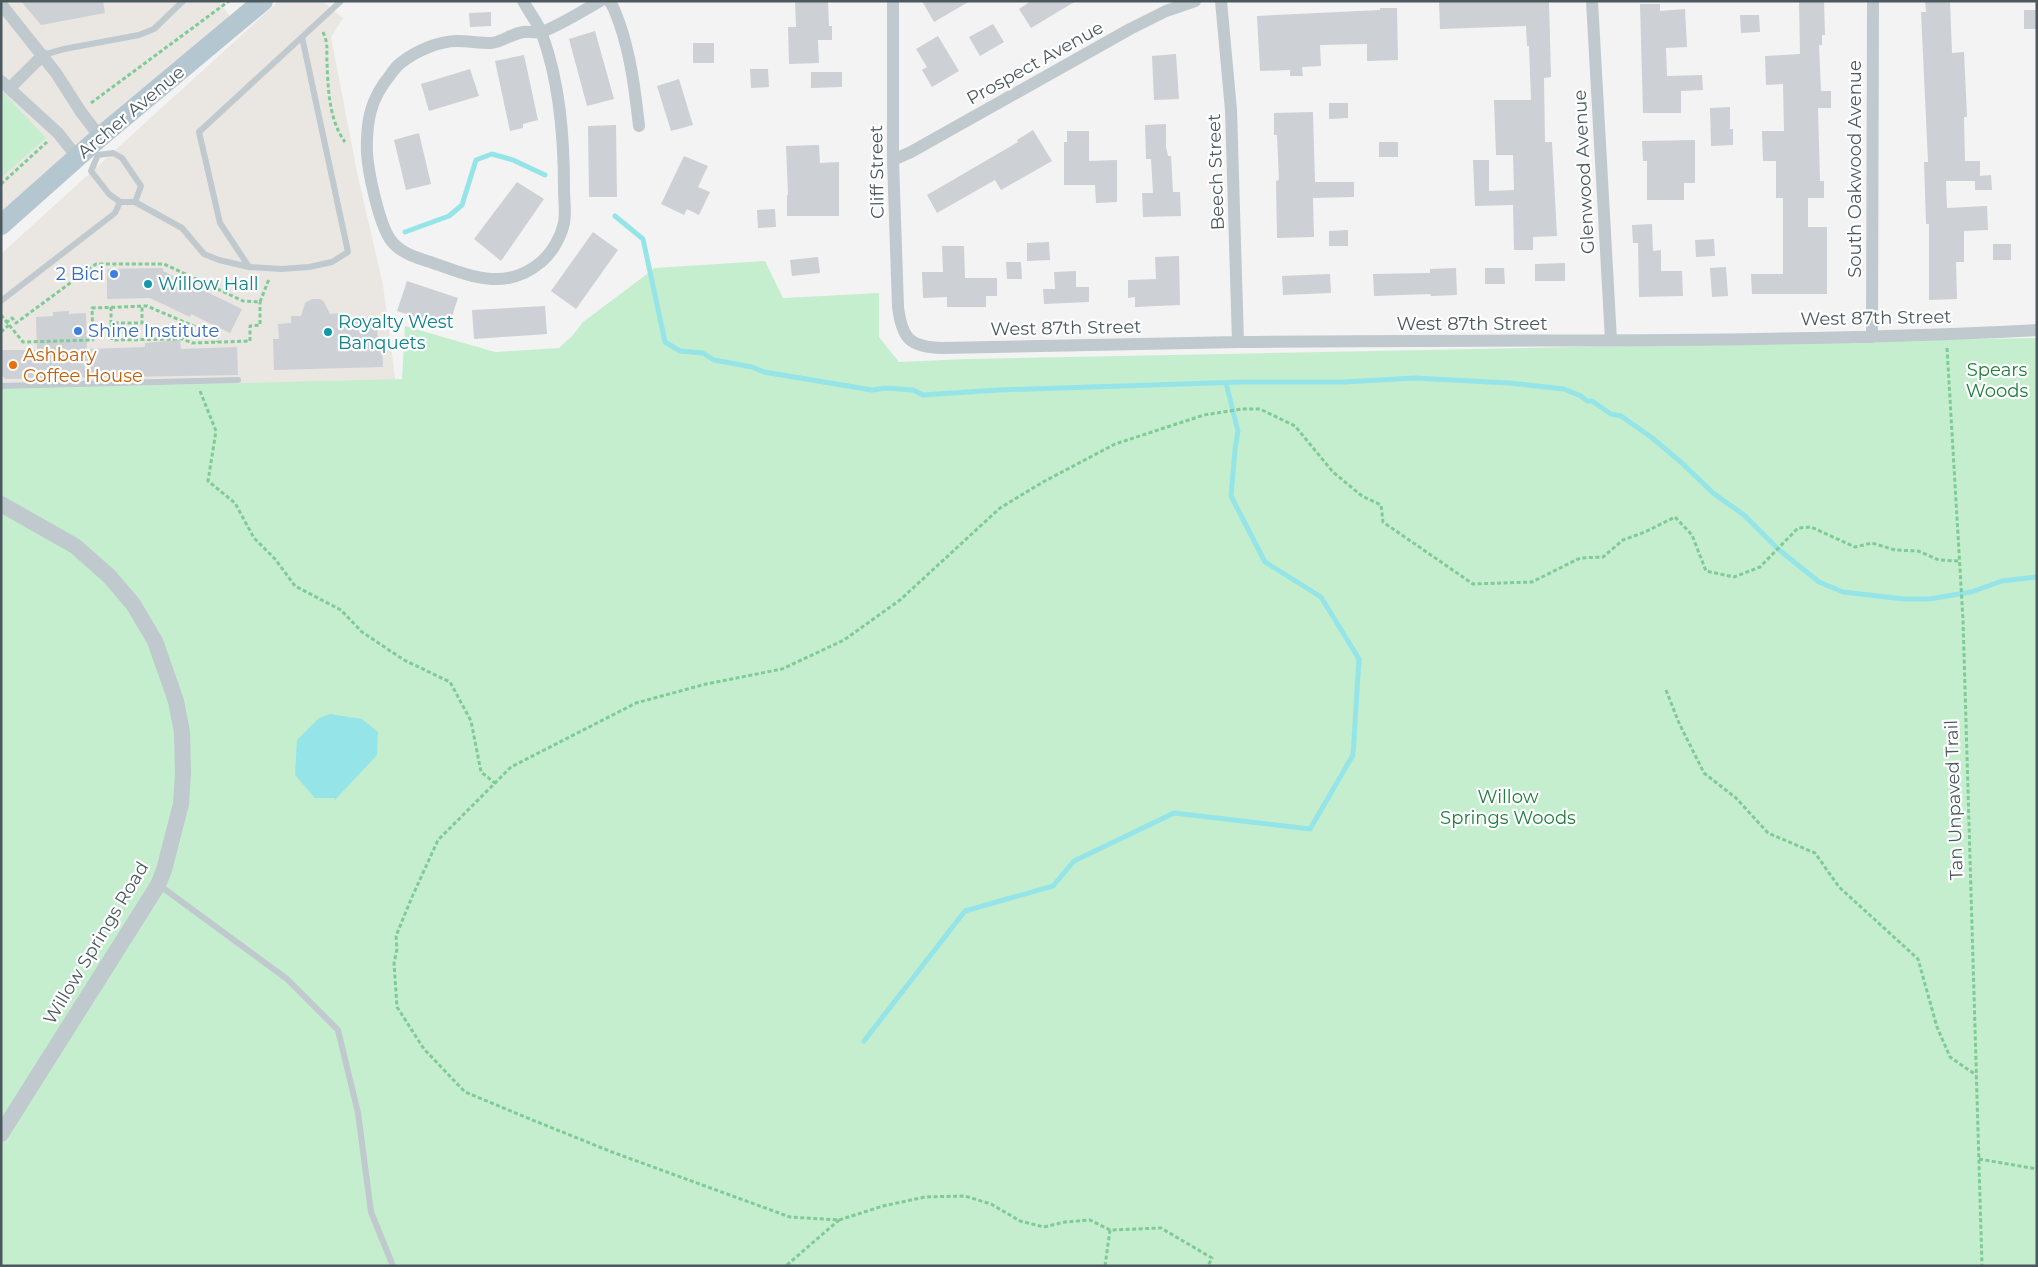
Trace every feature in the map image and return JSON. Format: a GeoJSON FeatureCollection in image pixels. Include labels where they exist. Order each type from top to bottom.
{"type":"FeatureCollection","features":[{"type":"Feature","properties":{"kind":"main road","name":"Archer Avenue"},"geometry":{"type":"LineString","coordinates":[[1,225],[263,1]]}},
{"type":"Feature","properties":{"kind":"street"},"geometry":{"type":"LineString","coordinates":[[523,1],[541,32],[554,75],[564,167],[564,223],[558,241],[542,262],[528,272],[514,278],[481,279],[411,255],[399,248],[390,239],[382,224],[368,162],[367,129],[373,103],[382,84],[400,62],[436,45],[455,41],[491,43],[504,40],[522,32],[541,32],[600,1]]}},
{"type":"Feature","properties":{"kind":"street"},"geometry":{"type":"LineString","coordinates":[[609,1],[627,44],[634,81],[639,126]]}},
{"type":"Feature","properties":{"kind":"street","name":"Cliff Street"},"geometry":{"type":"LineString","coordinates":[[893,1],[893,160],[898,307],[900,323],[908,340]]}},
{"type":"Feature","properties":{"kind":"street","name":"Prospect Avenue"},"geometry":{"type":"LineString","coordinates":[[893,160],[920,148],[1130,29],[1166,11],[1195,1]]}},
{"type":"Feature","properties":{"kind":"street","name":"Beech Street"},"geometry":{"type":"LineString","coordinates":[[1221,1],[1231,110],[1238,342]]}},
{"type":"Feature","properties":{"kind":"street","name":"Glenwood Avenue"},"geometry":{"type":"LineString","coordinates":[[1592,1],[1611,340]]}},
{"type":"Feature","properties":{"kind":"street","name":"South Oakwood Avenue"},"geometry":{"type":"LineString","coordinates":[[1872,337],[1873,1]]}},
{"type":"Feature","properties":{"kind":"street"},"geometry":{"type":"LineString","coordinates":[[1,4],[43,55],[91,148]]}},
{"type":"Feature","properties":{"kind":"street"},"geometry":{"type":"LineString","coordinates":[[43,55],[5,84],[58,133],[91,148]]}},
{"type":"Feature","properties":{"kind":"street","name":"West 87th Street"},"geometry":{"type":"LineString","coordinates":[[908,340],[916,345],[942,348],[1238,342],[1872,337],[2037,330]]}},
{"type":"Feature","properties":{"kind":"street","name":"Willow Springs Road"},"geometry":{"type":"LineString","coordinates":[[1,504],[75,546],[109,576],[133,604],[155,641],[176,701],[182,732],[183,773],[182,804],[158,885],[1,1134]]}},
{"type":"Feature","properties":{"kind":"lane"},"geometry":{"type":"LineString","coordinates":[[43,55],[154,29],[183,1]]}},
{"type":"Feature","properties":{"kind":"lane"},"geometry":{"type":"LineString","coordinates":[[250,266],[220,223],[198,132],[341,1]]}},
{"type":"Feature","properties":{"kind":"lane"},"geometry":{"type":"LineString","coordinates":[[135,202],[141,186],[122,158],[113,153],[91,148],[91,170],[109,194],[120,202],[135,202],[182,228],[204,254],[219,260],[273,268],[309,267],[332,262],[348,252],[302,37]]}},
{"type":"Feature","properties":{"kind":"lane"},"geometry":{"type":"LineString","coordinates":[[1,301],[115,214],[120,202]]}},
{"type":"Feature","properties":{"kind":"lane"},"geometry":{"type":"LineString","coordinates":[[1,386],[238,380]]}},
{"type":"Feature","properties":{"kind":"lane"},"geometry":{"type":"LineString","coordinates":[[158,885],[287,979],[338,1030],[358,1113],[371,1212],[392,1266]]}},
{"type":"Feature","properties":{"kind":"path"},"geometry":{"type":"LineString","coordinates":[[92,102],[229,1]]}},
{"type":"Feature","properties":{"kind":"path"},"geometry":{"type":"LineString","coordinates":[[318,22],[328,43],[326,60],[330,105],[337,130],[345,142]]}},
{"type":"Feature","properties":{"kind":"path"},"geometry":{"type":"LineString","coordinates":[[1,184],[48,142]]}},
{"type":"Feature","properties":{"kind":"path"},"geometry":{"type":"LineString","coordinates":[[1,332],[12,318],[16,322],[96,264],[164,264],[243,301],[260,302]]}},
{"type":"Feature","properties":{"kind":"path"},"geometry":{"type":"LineString","coordinates":[[111,307],[112,340],[184,339],[192,343],[250,341],[250,326],[260,325],[260,302],[273,268]]}},
{"type":"Feature","properties":{"kind":"path"},"geometry":{"type":"LineString","coordinates":[[111,323],[142,323],[142,306]]}},
{"type":"Feature","properties":{"kind":"path"},"geometry":{"type":"LineString","coordinates":[[1,315],[23,342],[93,340],[92,308],[147,306],[217,336],[217,342]]}},
{"type":"Feature","properties":{"kind":"path"},"geometry":{"type":"LineString","coordinates":[[184,322],[184,339]]}},
{"type":"Feature","properties":{"kind":"path","name":"Tan Unpaved Trail"},"geometry":{"type":"LineString","coordinates":[[1946,335],[1963,620],[1982,1266]]}},
{"type":"Feature","properties":{"kind":"path"},"geometry":{"type":"LineString","coordinates":[[197,381],[216,431],[208,480],[235,503],[254,538],[275,559],[295,586],[341,610],[362,632],[404,660],[450,682],[470,721],[481,772],[495,783]]}},
{"type":"Feature","properties":{"kind":"path"},"geometry":{"type":"LineString","coordinates":[[1208,1266],[1212,1258],[1161,1228],[1110,1230],[1090,1220],[1065,1222],[1044,1227],[1020,1221],[991,1204],[965,1196],[925,1197],[883,1206],[839,1220],[790,1217],[612,1152],[465,1092],[424,1049],[397,1006],[394,963],[397,949],[396,936],[438,840],[511,768],[636,703],[706,684],[782,669],[844,640],[900,600],[1000,508],[1043,482],[1115,444],[1204,415],[1242,409],[1260,409],[1295,426],[1333,472],[1362,496],[1381,505],[1383,522],[1473,584],[1532,582],[1580,558],[1603,557],[1623,540],[1645,532],[1675,517],[1692,536],[1706,571],[1734,577],[1760,567],[1798,528],[1811,527],[1855,548],[1872,542],[1895,550],[1918,551],[1939,560],[1959,561]]}},
{"type":"Feature","properties":{"kind":"path"},"geometry":{"type":"LineString","coordinates":[[1666,690],[1679,723],[1704,773],[1736,798],[1768,833],[1815,853],[1839,887],[1918,959],[1937,1027],[1950,1057],[1976,1075]]}},
{"type":"Feature","properties":{"kind":"path"},"geometry":{"type":"LineString","coordinates":[[1978,1159],[2037,1169]]}},
{"type":"Feature","properties":{"kind":"path"},"geometry":{"type":"LineString","coordinates":[[787,1266],[839,1220]]}},
{"type":"Feature","properties":{"kind":"path"},"geometry":{"type":"LineString","coordinates":[[1105,1266],[1110,1230]]}},
{"type":"Feature","properties":{"kind":"shaded area"},"geometry":{"type":"Polygon","coordinates":[[[1,1],[218,1],[233,20],[1,216],[1,1]]]}},
{"type":"Feature","properties":{"kind":"shaded area"},"geometry":{"type":"Polygon","coordinates":[[[279,1],[322,1],[343,18],[331,37],[357,172],[383,285],[396,385],[1,400],[1,254],[279,1]]]}},
{"type":"Feature","properties":{"kind":"green space"},"geometry":{"type":"Polygon","coordinates":[[[1,90],[46,138],[1,178],[1,90]]]}},
{"type":"Feature","properties":{"kind":"green space","name":"Willow Springs Woods"},"geometry":{"type":"Polygon","coordinates":[[[765,261],[783,298],[879,293],[879,337],[899,362],[966,359],[2037,338],[2037,1266],[1,1266],[1,389],[402,379],[405,326],[495,352],[559,348],[583,322],[655,268],[765,261]]]}},
{"type":"Feature","properties":{"kind":"water"},"geometry":{"type":"Polygon","coordinates":[[[330,714],[362,719],[378,732],[377,755],[335,800],[334,798],[315,798],[295,775],[297,740],[319,718],[330,714]]]}},
{"type":"Feature","properties":{"kind":"building"},"geometry":{"type":"Polygon","coordinates":[[[21,1],[103,1],[105,13],[41,25],[21,1]]]}},
{"type":"Feature","properties":{"kind":"building"},"geometry":{"type":"Polygon","coordinates":[[[795,1],[828,1],[829,26],[832,26],[832,40],[818,40],[819,63],[789,64],[788,27],[796,27],[795,1]]]}},
{"type":"Feature","properties":{"kind":"building"},"geometry":{"type":"Polygon","coordinates":[[[922,1],[970,1],[934,22],[922,1]]]}},
{"type":"Feature","properties":{"kind":"building"},"geometry":{"type":"Polygon","coordinates":[[[1031,1],[1076,1],[1031,28],[1019,9],[1031,1]]]}},
{"type":"Feature","properties":{"kind":"building"},"geometry":{"type":"Polygon","coordinates":[[[1439,1],[1549,1],[1551,77],[1544,78],[1545,142],[1552,142],[1557,236],[1533,237],[1533,250],[1514,250],[1513,205],[1475,206],[1473,160],[1489,160],[1489,191],[1514,190],[1513,155],[1496,155],[1494,100],[1531,100],[1529,46],[1527,46],[1526,26],[1440,29],[1439,1]]]}},
{"type":"Feature","properties":{"kind":"building"},"geometry":{"type":"Polygon","coordinates":[[[1799,1],[1824,1],[1825,35],[1822,35],[1822,45],[1819,45],[1821,91],[1831,91],[1831,108],[1818,108],[1820,181],[1824,181],[1824,198],[1808,198],[1808,227],[1827,227],[1827,294],[1752,294],[1751,274],[1783,274],[1783,198],[1776,198],[1776,161],[1763,161],[1762,131],[1784,131],[1783,84],[1766,85],[1765,56],[1800,54],[1799,1]]]}},
{"type":"Feature","properties":{"kind":"building"},"geometry":{"type":"Polygon","coordinates":[[[1925,1],[1950,1],[1952,53],[1964,52],[1967,117],[1964,117],[1965,161],[1980,161],[1980,176],[1991,175],[1992,190],[1975,190],[1975,181],[1946,181],[1947,208],[1987,206],[1988,230],[1964,231],[1964,262],[1956,262],[1957,299],[1929,300],[1929,224],[1926,224],[1924,162],[1928,162],[1921,12],[1926,12],[1925,1]]]}},
{"type":"Feature","properties":{"kind":"building"},"geometry":{"type":"Polygon","coordinates":[[[1640,4],[1660,4],[1660,11],[1685,9],[1687,47],[1666,48],[1667,76],[1702,75],[1703,90],[1681,91],[1681,113],[1643,113],[1640,4]]]}},
{"type":"Feature","properties":{"kind":"building"},"geometry":{"type":"Polygon","coordinates":[[[1380,8],[1397,8],[1398,60],[1367,61],[1367,44],[1320,45],[1321,66],[1302,67],[1303,76],[1290,76],[1290,70],[1260,71],[1257,16],[1380,10],[1380,8]]]}},
{"type":"Feature","properties":{"kind":"building"},"geometry":{"type":"Polygon","coordinates":[[[2024,10],[2037,10],[2037,29],[2024,29],[2024,10]]]}},
{"type":"Feature","properties":{"kind":"building"},"geometry":{"type":"Polygon","coordinates":[[[491,12],[491,26],[470,27],[469,13],[491,12]]]}},
{"type":"Feature","properties":{"kind":"building"},"geometry":{"type":"Polygon","coordinates":[[[1740,15],[1759,15],[1760,32],[1741,33],[1740,15]]]}},
{"type":"Feature","properties":{"kind":"building"},"geometry":{"type":"Polygon","coordinates":[[[993,24],[1004,42],[980,56],[969,37],[993,24]]]}},
{"type":"Feature","properties":{"kind":"building"},"geometry":{"type":"Polygon","coordinates":[[[595,31],[614,99],[587,106],[569,39],[595,31]]]}},
{"type":"Feature","properties":{"kind":"building"},"geometry":{"type":"Polygon","coordinates":[[[938,36],[959,71],[932,87],[922,70],[927,67],[916,49],[938,36]]]}},
{"type":"Feature","properties":{"kind":"building"},"geometry":{"type":"Polygon","coordinates":[[[693,43],[714,43],[714,63],[693,63],[693,43]]]}},
{"type":"Feature","properties":{"kind":"building"},"geometry":{"type":"Polygon","coordinates":[[[1176,54],[1179,99],[1154,100],[1152,56],[1176,54]]]}},
{"type":"Feature","properties":{"kind":"building"},"geometry":{"type":"Polygon","coordinates":[[[524,55],[538,120],[523,124],[523,128],[510,131],[495,61],[524,55]]]}},
{"type":"Feature","properties":{"kind":"building"},"geometry":{"type":"Polygon","coordinates":[[[470,69],[479,96],[429,111],[421,84],[470,69]]]}},
{"type":"Feature","properties":{"kind":"building"},"geometry":{"type":"Polygon","coordinates":[[[750,69],[768,69],[769,87],[751,88],[750,69]]]}},
{"type":"Feature","properties":{"kind":"building"},"geometry":{"type":"Polygon","coordinates":[[[811,72],[842,72],[842,87],[811,88],[811,72]]]}},
{"type":"Feature","properties":{"kind":"building"},"geometry":{"type":"Polygon","coordinates":[[[679,79],[693,125],[671,131],[657,86],[679,79]]]}},
{"type":"Feature","properties":{"kind":"building"},"geometry":{"type":"Polygon","coordinates":[[[1329,103],[1348,103],[1348,118],[1329,119],[1329,103]]]}},
{"type":"Feature","properties":{"kind":"building"},"geometry":{"type":"Polygon","coordinates":[[[1730,107],[1730,129],[1733,129],[1733,145],[1711,146],[1710,108],[1730,107]]]}},
{"type":"Feature","properties":{"kind":"building"},"geometry":{"type":"Polygon","coordinates":[[[1313,112],[1315,182],[1354,182],[1354,197],[1313,198],[1314,237],[1277,238],[1276,181],[1279,180],[1277,135],[1274,135],[1274,113],[1313,112]]]}},
{"type":"Feature","properties":{"kind":"building"},"geometry":{"type":"Polygon","coordinates":[[[1166,124],[1166,147],[1168,156],[1171,156],[1173,192],[1180,192],[1181,216],[1143,217],[1142,193],[1153,193],[1151,159],[1146,159],[1145,125],[1166,124]]]}},
{"type":"Feature","properties":{"kind":"building"},"geometry":{"type":"Polygon","coordinates":[[[616,125],[617,197],[589,197],[588,126],[616,125]]]}},
{"type":"Feature","properties":{"kind":"building"},"geometry":{"type":"Polygon","coordinates":[[[1033,130],[1052,161],[1001,190],[995,180],[937,213],[927,195],[1018,142],[1017,140],[1033,130]]]}},
{"type":"Feature","properties":{"kind":"building"},"geometry":{"type":"Polygon","coordinates":[[[1067,131],[1089,131],[1089,161],[1117,160],[1117,202],[1096,203],[1095,185],[1064,185],[1064,142],[1067,142],[1067,131]]]}},
{"type":"Feature","properties":{"kind":"building"},"geometry":{"type":"Polygon","coordinates":[[[419,133],[431,184],[406,190],[394,140],[419,133]]]}},
{"type":"Feature","properties":{"kind":"building"},"geometry":{"type":"Polygon","coordinates":[[[1695,140],[1695,183],[1684,183],[1684,200],[1647,200],[1647,161],[1643,161],[1642,141],[1695,140]]]}},
{"type":"Feature","properties":{"kind":"building"},"geometry":{"type":"Polygon","coordinates":[[[1379,142],[1398,142],[1398,157],[1379,157],[1379,142]]]}},
{"type":"Feature","properties":{"kind":"building"},"geometry":{"type":"Polygon","coordinates":[[[819,145],[820,163],[839,162],[839,216],[787,216],[786,146],[819,145]]]}},
{"type":"Feature","properties":{"kind":"building"},"geometry":{"type":"Polygon","coordinates":[[[684,156],[708,166],[698,187],[710,192],[699,215],[687,209],[684,215],[661,204],[684,156]]]}},
{"type":"Feature","properties":{"kind":"building"},"geometry":{"type":"Polygon","coordinates":[[[517,182],[544,199],[501,261],[474,239],[517,182]]]}},
{"type":"Feature","properties":{"kind":"building"},"geometry":{"type":"Polygon","coordinates":[[[775,209],[776,227],[758,228],[757,210],[775,209]]]}},
{"type":"Feature","properties":{"kind":"building"},"geometry":{"type":"Polygon","coordinates":[[[1652,224],[1653,251],[1661,250],[1661,271],[1682,271],[1683,296],[1639,297],[1638,243],[1633,243],[1632,225],[1652,224]]]}},
{"type":"Feature","properties":{"kind":"building"},"geometry":{"type":"Polygon","coordinates":[[[1348,230],[1348,246],[1329,246],[1329,231],[1348,230]]]}},
{"type":"Feature","properties":{"kind":"building"},"geometry":{"type":"Polygon","coordinates":[[[593,232],[618,250],[576,309],[551,291],[593,232]]]}},
{"type":"Feature","properties":{"kind":"building"},"geometry":{"type":"Polygon","coordinates":[[[1714,239],[1715,256],[1696,257],[1695,240],[1714,239]]]}},
{"type":"Feature","properties":{"kind":"building"},"geometry":{"type":"Polygon","coordinates":[[[1049,242],[1050,260],[1027,261],[1027,243],[1049,242]]]}},
{"type":"Feature","properties":{"kind":"building"},"geometry":{"type":"Polygon","coordinates":[[[1993,244],[2011,244],[2011,260],[1993,260],[1993,244]]]}},
{"type":"Feature","properties":{"kind":"building"},"geometry":{"type":"Polygon","coordinates":[[[942,246],[964,246],[965,278],[997,278],[997,296],[986,296],[986,307],[947,307],[947,297],[923,298],[922,272],[943,272],[942,246]]]}},
{"type":"Feature","properties":{"kind":"building"},"geometry":{"type":"Polygon","coordinates":[[[1179,256],[1180,305],[1135,307],[1135,297],[1128,298],[1128,280],[1156,279],[1155,257],[1179,256]]]}},
{"type":"Feature","properties":{"kind":"building"},"geometry":{"type":"Polygon","coordinates":[[[818,257],[820,273],[792,276],[790,260],[818,257]]]}},
{"type":"Feature","properties":{"kind":"building"},"geometry":{"type":"Polygon","coordinates":[[[1006,262],[1021,262],[1022,279],[1007,279],[1006,262]]]}},
{"type":"Feature","properties":{"kind":"building"},"geometry":{"type":"Polygon","coordinates":[[[1565,263],[1565,281],[1535,281],[1535,264],[1565,263]]]}},
{"type":"Feature","properties":{"kind":"building"},"geometry":{"type":"Polygon","coordinates":[[[1726,267],[1728,296],[1712,297],[1710,268],[1726,267]]]}},
{"type":"Feature","properties":{"kind":"building"},"geometry":{"type":"Polygon","coordinates":[[[163,268],[163,271],[242,309],[230,333],[191,314],[190,317],[150,298],[107,299],[107,269],[163,268]]]}},
{"type":"Feature","properties":{"kind":"building"},"geometry":{"type":"Polygon","coordinates":[[[1456,268],[1457,295],[1374,296],[1373,274],[1430,273],[1430,269],[1456,268]]]}},
{"type":"Feature","properties":{"kind":"building"},"geometry":{"type":"Polygon","coordinates":[[[1485,268],[1504,268],[1505,284],[1485,284],[1485,268]]]}},
{"type":"Feature","properties":{"kind":"building"},"geometry":{"type":"Polygon","coordinates":[[[1076,271],[1076,287],[1089,287],[1089,302],[1044,304],[1043,289],[1055,289],[1054,272],[1076,271]]]}},
{"type":"Feature","properties":{"kind":"building"},"geometry":{"type":"Polygon","coordinates":[[[1330,274],[1331,293],[1283,295],[1282,276],[1330,274]]]}},
{"type":"Feature","properties":{"kind":"building"},"geometry":{"type":"Polygon","coordinates":[[[407,281],[458,298],[448,328],[397,311],[407,281]]]}},
{"type":"Feature","properties":{"kind":"building","name":"Royalty West Banquets"},"geometry":{"type":"Polygon","coordinates":[[[312,299],[320,299],[324,302],[330,314],[341,313],[341,321],[377,320],[378,349],[382,349],[383,367],[274,370],[273,339],[279,339],[278,324],[291,323],[291,316],[301,316],[305,303],[312,299]]]}},
{"type":"Feature","properties":{"kind":"building"},"geometry":{"type":"Polygon","coordinates":[[[545,306],[547,334],[474,339],[472,310],[545,306]]]}},
{"type":"Feature","properties":{"kind":"building"},"geometry":{"type":"Polygon","coordinates":[[[69,311],[69,314],[86,313],[87,349],[145,347],[145,343],[180,340],[181,349],[237,347],[238,375],[5,379],[1,375],[1,350],[37,350],[36,317],[53,316],[53,312],[69,311]]]}},
{"type":"Feature","properties":{"kind":"waterway"},"geometry":{"type":"LineString","coordinates":[[405,232],[449,216],[462,205],[476,160],[492,154],[513,160],[545,175]]}},
{"type":"Feature","properties":{"kind":"waterway"},"geometry":{"type":"LineString","coordinates":[[615,216],[643,239],[665,342],[680,351],[703,353],[714,360],[752,367],[764,372],[872,390],[886,388],[913,390],[923,395],[998,390],[1242,382],[1345,382],[1414,378],[1509,383],[1564,389],[1581,396],[1587,401],[1592,401],[1611,414],[1621,416],[1651,437],[1713,493],[1744,515],[1778,549],[1819,582],[1843,592],[1904,599],[1929,599],[1971,592],[2002,581],[2037,577]]}},
{"type":"Feature","properties":{"kind":"waterway"},"geometry":{"type":"LineString","coordinates":[[864,1041],[965,911],[1053,886],[1074,861],[1174,813],[1310,829],[1353,755],[1359,659],[1321,597],[1265,562],[1231,496],[1238,431],[1226,383]]}},
{"type":"Feature","properties":{"kind":"place","name":"2 Bici"},"geometry":{"type":"Point","coordinates":[114,274]}},
{"type":"Feature","properties":{"kind":"place","name":"Willow Hall"},"geometry":{"type":"Point","coordinates":[148,284]}},
{"type":"Feature","properties":{"kind":"place","name":"Shine Institute"},"geometry":{"type":"Point","coordinates":[78,331]}},
{"type":"Feature","properties":{"kind":"place","name":"Royalty West Banquets"},"geometry":{"type":"Point","coordinates":[328,332]}},
{"type":"Feature","properties":{"kind":"place","name":"Ashbary Coffee House"},"geometry":{"type":"Point","coordinates":[13,365]}},
{"type":"Feature","properties":{"kind":"park label","name":"Spears Woods"},"geometry":{"type":"Point","coordinates":[1997,380]}}]}
